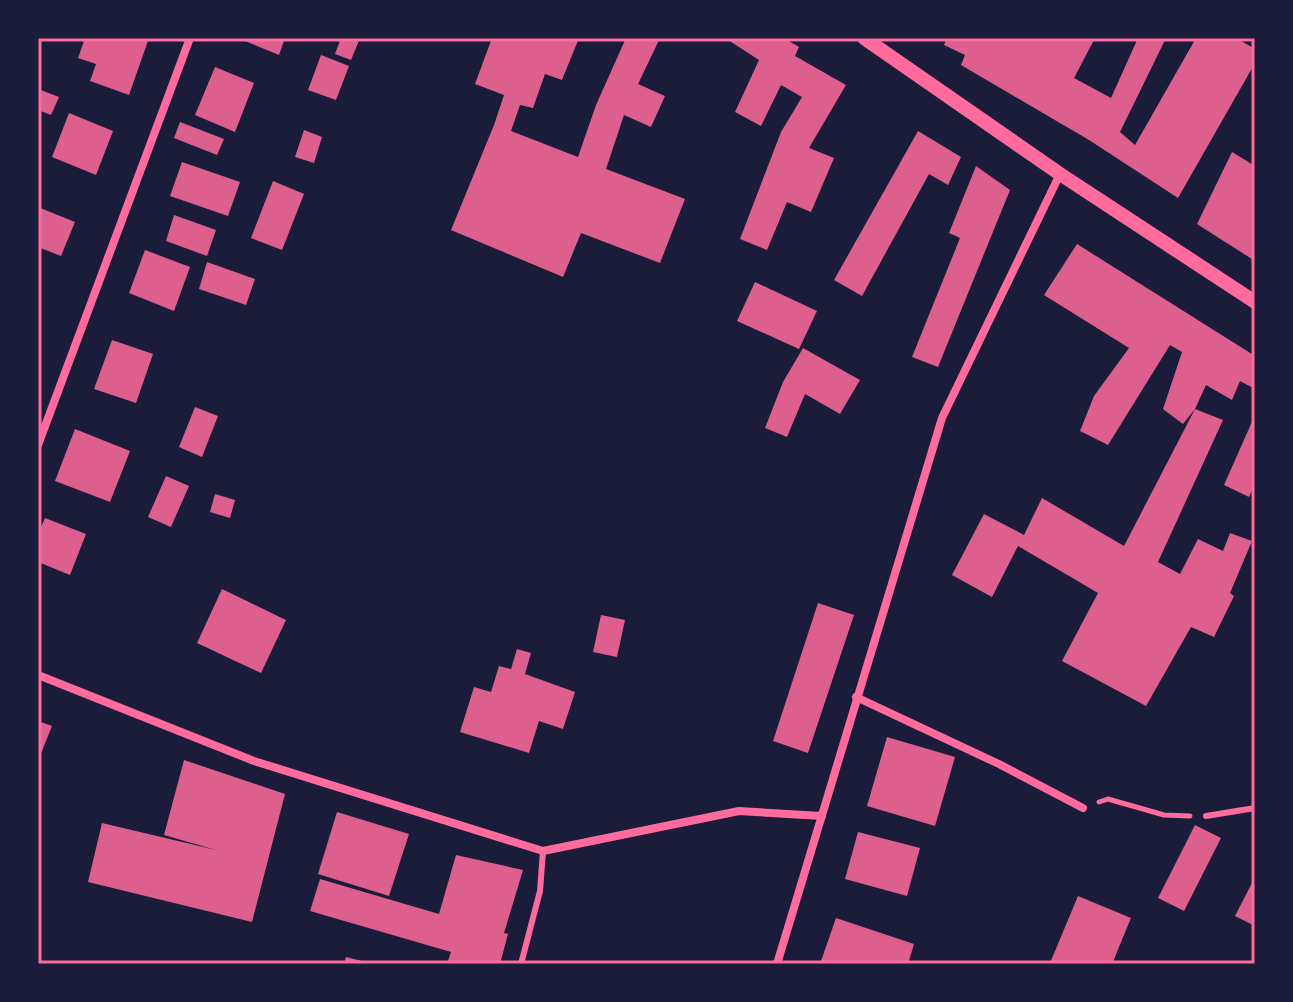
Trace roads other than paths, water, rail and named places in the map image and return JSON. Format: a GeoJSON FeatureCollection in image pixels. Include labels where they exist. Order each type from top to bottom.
{"type":"FeatureCollection","features":[{"type":"Feature","properties":{"kind":"street"},"geometry":{"type":"LineString","coordinates":[[38,445],[190,38]]}},
{"type":"Feature","properties":{"kind":"street"},"geometry":{"type":"LineString","coordinates":[[864,38],[1060,174],[1255,302]]}},
{"type":"Feature","properties":{"kind":"street"},"geometry":{"type":"LineString","coordinates":[[777,964],[942,418],[1060,174]]}},
{"type":"Feature","properties":{"kind":"street"},"geometry":{"type":"LineString","coordinates":[[38,675],[254,761],[543,851],[739,811],[822,816]]}},
{"type":"Feature","properties":{"kind":"street"},"geometry":{"type":"LineString","coordinates":[[856,697],[999,764],[1083,808]]}},
{"type":"Feature","properties":{"kind":"lane"},"geometry":{"type":"LineString","coordinates":[[1206,816],[1255,808]]}},
{"type":"Feature","properties":{"kind":"lane"},"geometry":{"type":"LineString","coordinates":[[521,964],[540,891],[543,851]]}}]}
